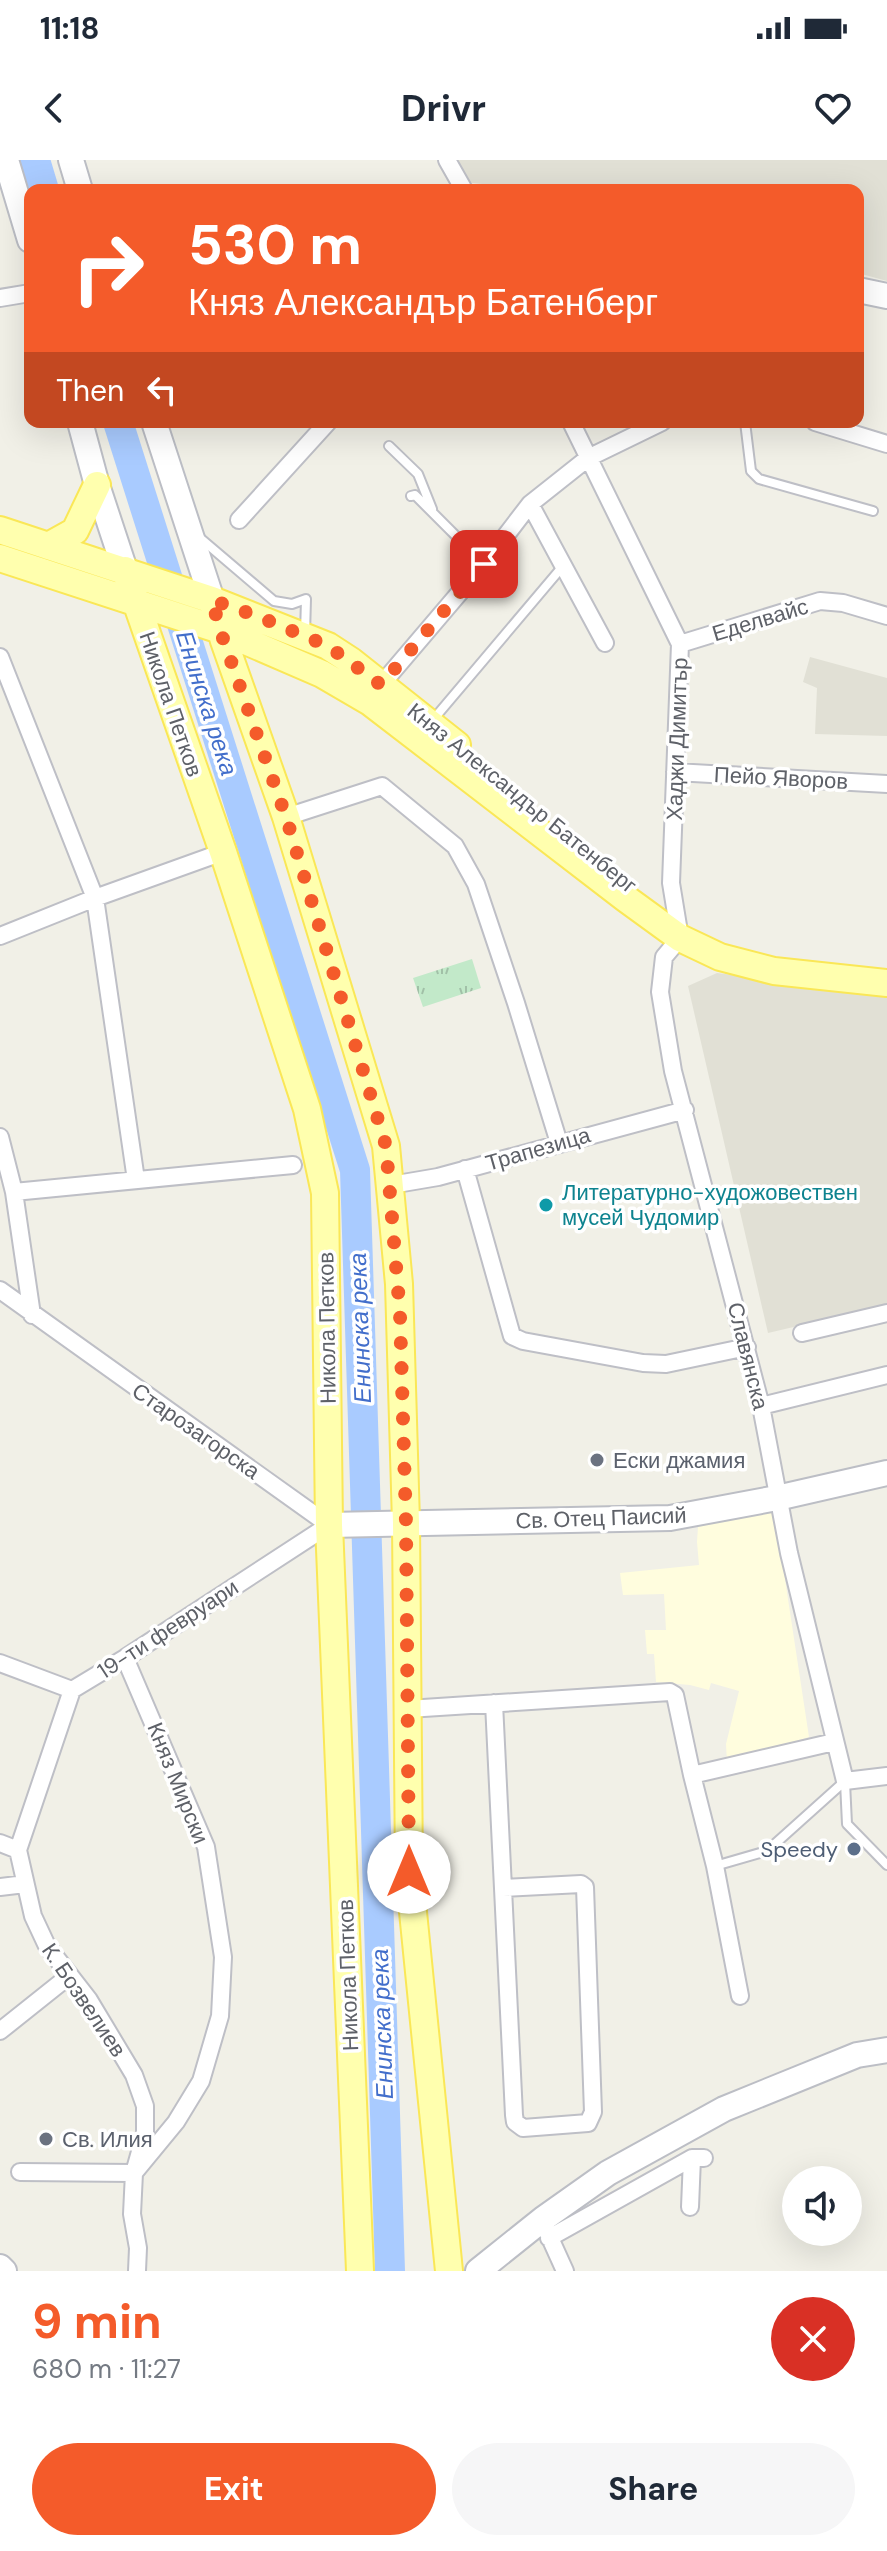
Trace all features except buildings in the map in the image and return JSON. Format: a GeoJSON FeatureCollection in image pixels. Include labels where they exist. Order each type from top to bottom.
{"type":"FeatureCollection","features":[{"type":"Feature","properties":{"kind":"main road"},"geometry":{"type":"LineString","coordinates":[[48,546],[75,531],[97,485]]}},
{"type":"Feature","properties":{"kind":"main road","name":"Княз Александър Батенберг"},"geometry":{"type":"LineString","coordinates":[[0,530],[48,546],[134,583],[160,610],[210,627],[322,674],[370,702],[680,938],[720,957],[774,971],[887,983]]}},
{"type":"Feature","properties":{"kind":"main road","name":"Княз Александър Батенберг"},"geometry":{"type":"LineString","coordinates":[[0,558],[201,596],[328,646],[637,887],[680,938]]}},
{"type":"Feature","properties":{"kind":"main road","name":"Никола Петков"},"geometry":{"type":"LineString","coordinates":[[134,583],[307,1109],[325,1193],[360,2271]]}},
{"type":"Feature","properties":{"kind":"main road"},"geometry":{"type":"LineString","coordinates":[[201,596],[210,627],[286,817],[386,1146],[399,1284],[400,1523],[408,1709],[409,1872],[449,2271]]}},
{"type":"Feature","properties":{"kind":"street"},"geometry":{"type":"LineString","coordinates":[[6,160],[24,220]]}},
{"type":"Feature","properties":{"kind":"street"},"geometry":{"type":"LineString","coordinates":[[71,160],[78,184]]}},
{"type":"Feature","properties":{"kind":"street"},"geometry":{"type":"LineString","coordinates":[[447,160],[461,184]]}},
{"type":"Feature","properties":{"kind":"street"},"geometry":{"type":"LineString","coordinates":[[864,291],[887,296]]}},
{"type":"Feature","properties":{"kind":"street"},"geometry":{"type":"LineString","coordinates":[[0,298],[24,294]]}},
{"type":"Feature","properties":{"kind":"street","name":"Никола Петков"},"geometry":{"type":"LineString","coordinates":[[82,428],[97,485],[134,583]]}},
{"type":"Feature","properties":{"kind":"street"},"geometry":{"type":"LineString","coordinates":[[156,428],[189,528],[201,596]]}},
{"type":"Feature","properties":{"kind":"street"},"geometry":{"type":"LineString","coordinates":[[239,520],[323,428]]}},
{"type":"Feature","properties":{"kind":"street","name":"Хаджи Димитър"},"geometry":{"type":"LineString","coordinates":[[574,428],[680,644],[671,883],[680,938]]}},
{"type":"Feature","properties":{"kind":"street"},"geometry":{"type":"LineString","coordinates":[[381,685],[484,564],[530,504],[588,458],[650,428]]}},
{"type":"Feature","properties":{"kind":"street"},"geometry":{"type":"LineString","coordinates":[[835,428],[887,444]]}},
{"type":"Feature","properties":{"kind":"street"},"geometry":{"type":"LineString","coordinates":[[530,504],[605,643]]}},
{"type":"Feature","properties":{"kind":"street","name":"Еделвайс"},"geometry":{"type":"LineString","coordinates":[[680,644],[820,601],[843,603],[887,616]]}},
{"type":"Feature","properties":{"kind":"street"},"geometry":{"type":"LineString","coordinates":[[0,657],[95,898],[136,1180]]}},
{"type":"Feature","properties":{"kind":"street","name":"Пейо Яворов"},"geometry":{"type":"LineString","coordinates":[[675,772],[887,784]]}},
{"type":"Feature","properties":{"kind":"street"},"geometry":{"type":"LineString","coordinates":[[286,817],[382,786],[455,846],[476,884],[559,1143]]}},
{"type":"Feature","properties":{"kind":"street"},"geometry":{"type":"LineString","coordinates":[[0,936],[223,852]]}},
{"type":"Feature","properties":{"kind":"street","name":"Славянска"},"geometry":{"type":"LineString","coordinates":[[680,938],[664,957],[660,992],[673,1071],[747,1347],[777,1498],[845,1781]]}},
{"type":"Feature","properties":{"kind":"street","name":"Трапезица"},"geometry":{"type":"LineString","coordinates":[[391,1185],[438,1177],[685,1110]]}},
{"type":"Feature","properties":{"kind":"street"},"geometry":{"type":"LineString","coordinates":[[0,1137],[14,1192],[32,1315]]}},
{"type":"Feature","properties":{"kind":"street"},"geometry":{"type":"LineString","coordinates":[[14,1192],[293,1165]]}},
{"type":"Feature","properties":{"kind":"street"},"geometry":{"type":"LineString","coordinates":[[465,1169],[512,1336],[523,1341],[643,1363],[666,1364],[747,1347]]}},
{"type":"Feature","properties":{"kind":"street","name":"Старозагорска"},"geometry":{"type":"LineString","coordinates":[[0,1290],[336,1525]]}},
{"type":"Feature","properties":{"kind":"street"},"geometry":{"type":"LineString","coordinates":[[802,1333],[887,1313]]}},
{"type":"Feature","properties":{"kind":"street"},"geometry":{"type":"LineString","coordinates":[[761,1406],[887,1375]]}},
{"type":"Feature","properties":{"kind":"street","name":"Св. Отец Паисий"},"geometry":{"type":"LineString","coordinates":[[400,1523],[670,1518],[887,1473]]}},
{"type":"Feature","properties":{"kind":"street"},"geometry":{"type":"LineString","coordinates":[[336,1525],[400,1523]]}},
{"type":"Feature","properties":{"kind":"street","name":"19-ти февруари"},"geometry":{"type":"LineString","coordinates":[[0,1663],[72,1690],[336,1525]]}},
{"type":"Feature","properties":{"kind":"street","name":"Княз Мирски"},"geometry":{"type":"LineString","coordinates":[[125,1658],[206,1847],[223,1957],[220,2016],[201,2081],[176,2122],[134,2173]]}},
{"type":"Feature","properties":{"kind":"street"},"geometry":{"type":"LineString","coordinates":[[0,1843],[18,1850],[72,1690]]}},
{"type":"Feature","properties":{"kind":"street"},"geometry":{"type":"LineString","coordinates":[[408,1709],[670,1692],[675,1695],[715,1866],[740,1996]]}},
{"type":"Feature","properties":{"kind":"street"},"geometry":{"type":"LineString","coordinates":[[494,1703],[503,1888],[515,2122],[523,2128],[588,2123],[593,2112],[585,1887],[581,1884],[503,1888]]}},
{"type":"Feature","properties":{"kind":"street"},"geometry":{"type":"LineString","coordinates":[[692,1775],[834,1742]]}},
{"type":"Feature","properties":{"kind":"street"},"geometry":{"type":"LineString","coordinates":[[845,1781],[887,1776]]}},
{"type":"Feature","properties":{"kind":"street","name":"К. Бозвелиев"},"geometry":{"type":"LineString","coordinates":[[18,1850],[33,1916],[47,1946],[89,2000],[134,2075],[145,2106],[145,2134],[134,2173]]}},
{"type":"Feature","properties":{"kind":"street"},"geometry":{"type":"LineString","coordinates":[[0,1887],[25,1884]]}},
{"type":"Feature","properties":{"kind":"street"},"geometry":{"type":"LineString","coordinates":[[0,2031],[69,1976]]}},
{"type":"Feature","properties":{"kind":"street"},"geometry":{"type":"LineString","coordinates":[[546,2229],[608,2173],[724,2109],[857,2055],[887,2050]]}},
{"type":"Feature","properties":{"kind":"street"},"geometry":{"type":"LineString","coordinates":[[478,2271],[546,2229],[698,2158],[690,2207]]}},
{"type":"Feature","properties":{"kind":"street"},"geometry":{"type":"LineString","coordinates":[[20,2172],[134,2173],[132,2214],[138,2248],[137,2271]]}},
{"type":"Feature","properties":{"kind":"street"},"geometry":{"type":"LineString","coordinates":[[546,2229],[565,2271]]}},
{"type":"Feature","properties":{"kind":"lane"},"geometry":{"type":"LineString","coordinates":[[746,428],[751,471],[759,479],[873,511]]}},
{"type":"Feature","properties":{"kind":"lane"},"geometry":{"type":"LineString","coordinates":[[389,446],[418,474],[433,513]]}},
{"type":"Feature","properties":{"kind":"lane"},"geometry":{"type":"LineString","coordinates":[[411,496],[415,495],[484,564]]}},
{"type":"Feature","properties":{"kind":"lane"},"geometry":{"type":"LineString","coordinates":[[189,528],[274,601],[292,604],[306,599],[305,635]]}},
{"type":"Feature","properties":{"kind":"lane"},"geometry":{"type":"LineString","coordinates":[[429,723],[563,566]]}},
{"type":"Feature","properties":{"kind":"lane"},"geometry":{"type":"LineString","coordinates":[[845,1781],[847,1824],[887,1865]]}},
{"type":"Feature","properties":{"kind":"lane"},"geometry":{"type":"LineString","coordinates":[[715,1866],[767,1851],[845,1781]]}},
{"type":"Feature","properties":{"kind":"shaded area"},"geometry":{"type":"Polygon","coordinates":[[[446,160],[887,160],[887,281],[864,275],[864,184],[482,184],[456,181],[446,160]]]}},
{"type":"Feature","properties":{"kind":"shaded area"},"geometry":{"type":"Polygon","coordinates":[[[810,657],[887,678],[887,736],[815,734],[817,688],[803,682],[810,657]]]}},
{"type":"Feature","properties":{"kind":"shaded area"},"geometry":{"type":"Polygon","coordinates":[[[717,973],[887,995],[887,1305],[768,1333],[688,986],[717,973]]]}},
{"type":"Feature","properties":{"kind":"shaded area"},"geometry":{"type":"Polygon","coordinates":[[[774,1507],[809,1737],[727,1763],[726,1744],[739,1691],[711,1683],[709,1690],[656,1682],[654,1654],[647,1654],[645,1630],[666,1630],[664,1594],[623,1595],[620,1573],[699,1565],[698,1527],[774,1507]]]}},
{"type":"Feature","properties":{"kind":"green space"},"geometry":{"type":"Polygon","coordinates":[[[472,959],[481,988],[423,1007],[413,978],[472,959]]]}},
{"type":"Feature","properties":{"kind":"waterway","name":"Енинска река"},"geometry":{"type":"LineString","coordinates":[[35,160],[42,184]]}},
{"type":"Feature","properties":{"kind":"waterway","name":"Енинска река"},"geometry":{"type":"LineString","coordinates":[[120,428],[355,1170],[390,2271]]}},
{"type":"Feature","properties":{"kind":"place","name":"Литературно-художовествен мусей Чудомир"},"geometry":{"type":"Point","coordinates":[546,1205]}},
{"type":"Feature","properties":{"kind":"place","name":"Ески джамия"},"geometry":{"type":"Point","coordinates":[597,1460]}},
{"type":"Feature","properties":{"kind":"place","name":"Speedy"},"geometry":{"type":"Point","coordinates":[854,1849]}},
{"type":"Feature","properties":{"kind":"place","name":"Св. Илия"},"geometry":{"type":"Point","coordinates":[46,2139]}},
{"type":"Feature","properties":{"kind":"route"},"geometry":{"type":"LineString","coordinates":[[409,1872],[406,1523],[400,1314],[386,1146],[286,817],[212,600],[328,646],[381,685],[484,564]]}}]}
